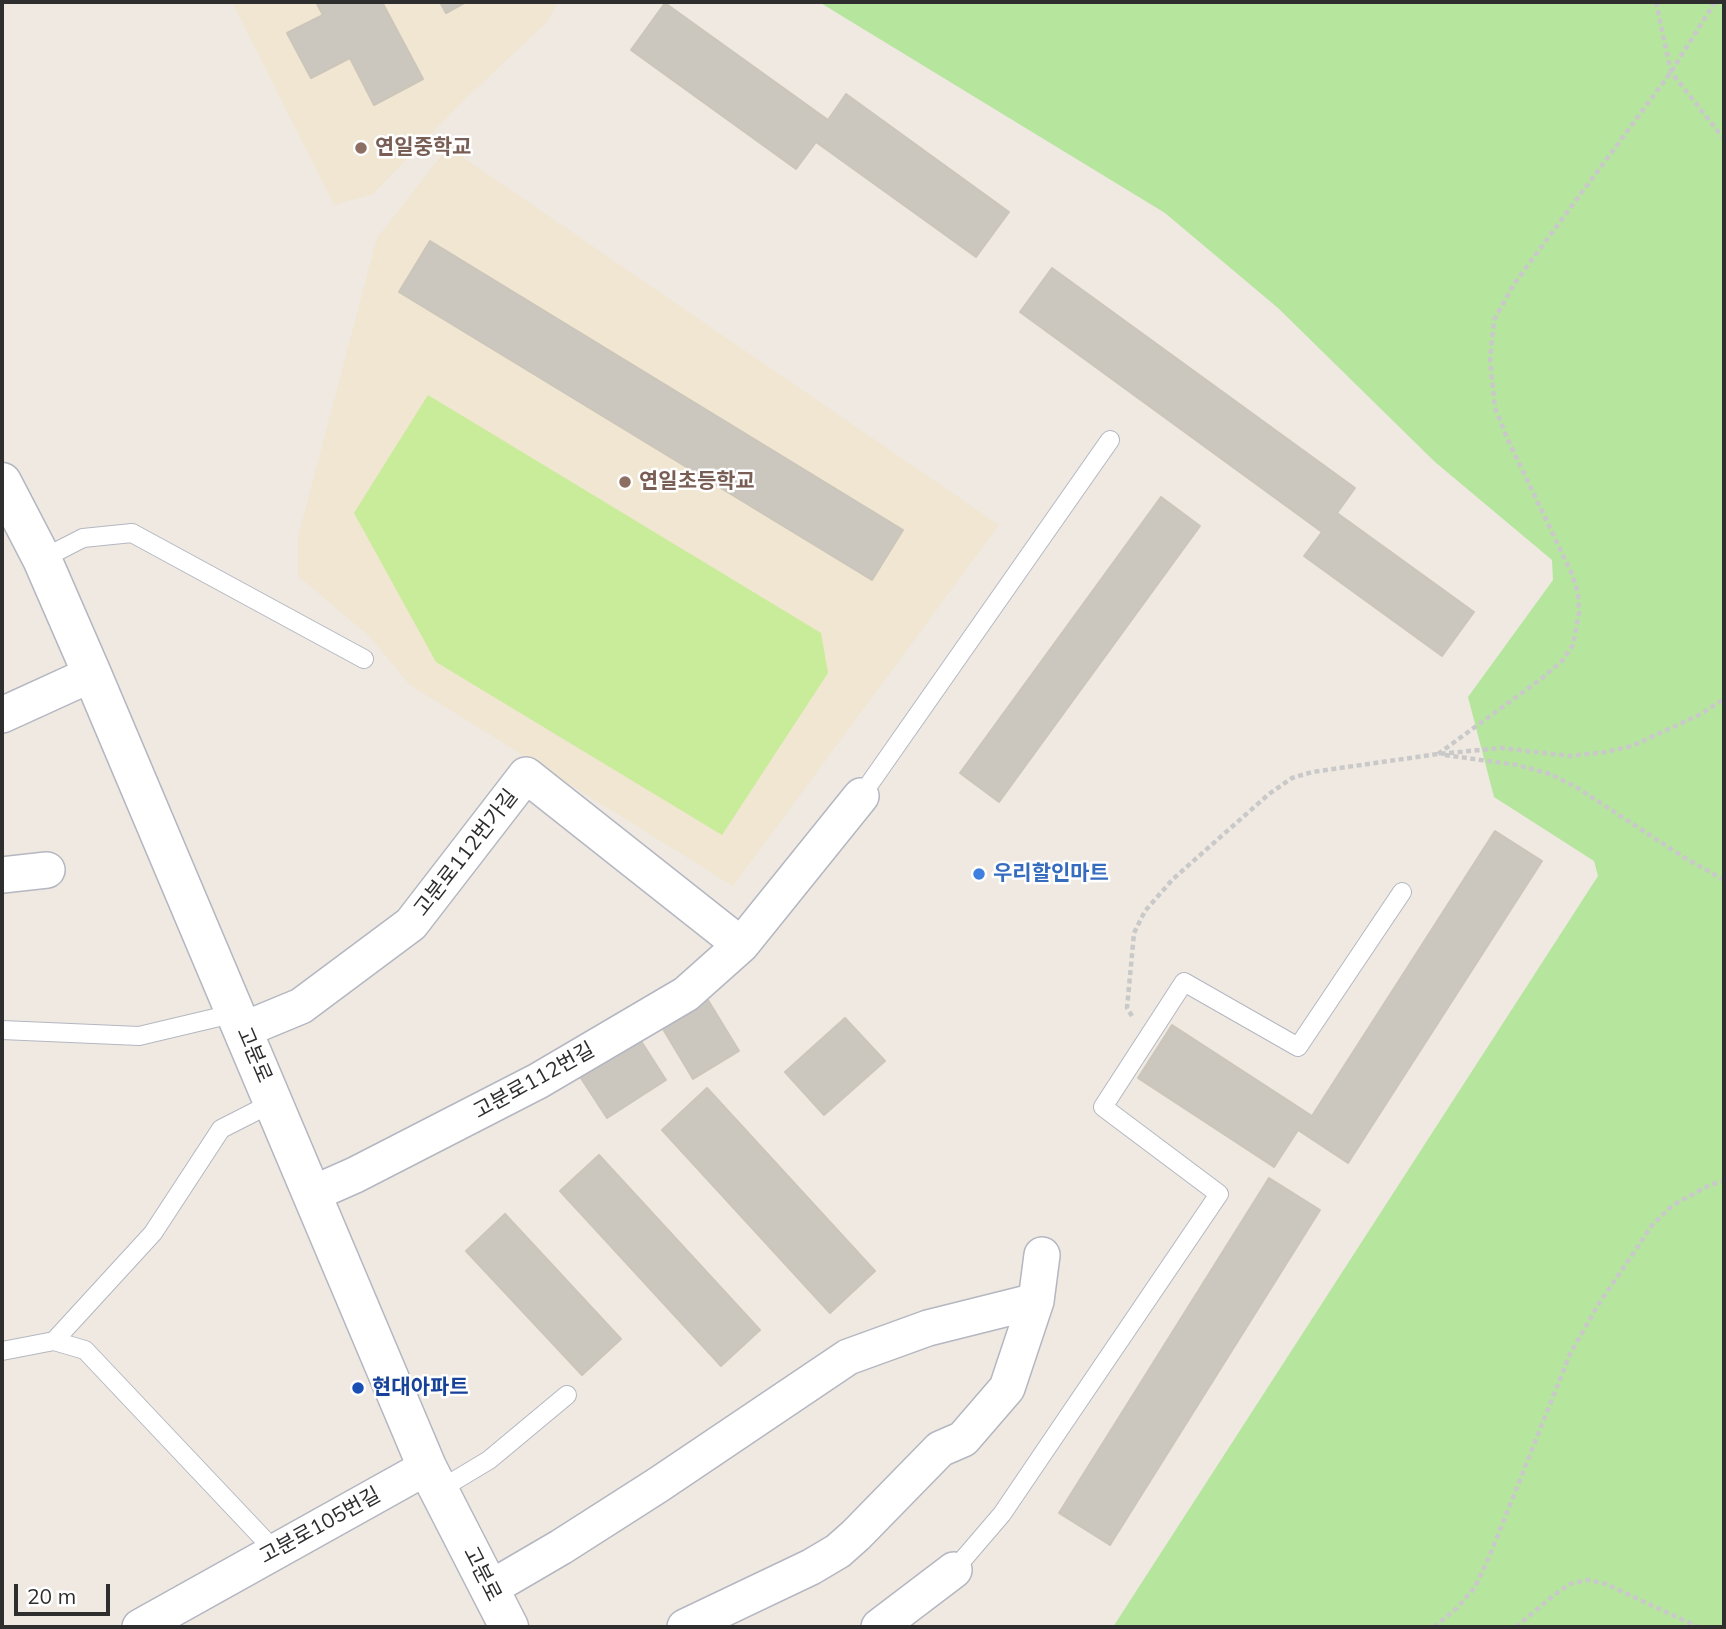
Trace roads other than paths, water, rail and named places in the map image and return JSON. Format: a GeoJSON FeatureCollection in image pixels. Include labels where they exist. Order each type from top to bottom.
{"type":"FeatureCollection","features":[{"type":"Feature","properties":{"kind":"main road","name":"고분로"},"geometry":{"type":"LineString","coordinates":[[2,482],[42,559],[92,674],[433,1478],[509,1627]]}},
{"type":"Feature","properties":{"kind":"street"},"geometry":{"type":"LineString","coordinates":[[2,715],[92,674]]}},
{"type":"Feature","properties":{"kind":"street","name":"고분로112번가길"},"geometry":{"type":"LineString","coordinates":[[239,1022],[301,1006],[411,924],[526,775],[741,945]]}},
{"type":"Feature","properties":{"kind":"street","name":"고분로112번길"},"geometry":{"type":"LineString","coordinates":[[312,1194],[355,1175],[561,1068],[686,994],[741,945],[861,796]]}},
{"type":"Feature","properties":{"kind":"street"},"geometry":{"type":"LineString","coordinates":[[2,875],[47,870]]}},
{"type":"Feature","properties":{"kind":"street"},"geometry":{"type":"LineString","coordinates":[[685,1627],[811,1567],[838,1551],[940,1450],[962,1439],[1007,1388],[1036,1301],[1042,1255]]}},
{"type":"Feature","properties":{"kind":"street"},"geometry":{"type":"LineString","coordinates":[[489,1589],[658,1485],[848,1357],[928,1328],[1036,1301]]}},
{"type":"Feature","properties":{"kind":"street","name":"고분로105번길"},"geometry":{"type":"LineString","coordinates":[[140,1627],[275,1551],[433,1478]]}},
{"type":"Feature","properties":{"kind":"street"},"geometry":{"type":"LineString","coordinates":[[879,1627],[954,1570]]}},
{"type":"Feature","properties":{"kind":"lane"},"geometry":{"type":"LineString","coordinates":[[861,796],[1110,440]]}},
{"type":"Feature","properties":{"kind":"lane"},"geometry":{"type":"LineString","coordinates":[[42,559],[83,538],[132,533],[364,659]]}},
{"type":"Feature","properties":{"kind":"lane"},"geometry":{"type":"LineString","coordinates":[[954,1570],[1002,1514],[1219,1194],[1103,1107],[1184,982],[1298,1047],[1402,892]]}},
{"type":"Feature","properties":{"kind":"lane","name":"고분로112번가길"},"geometry":{"type":"LineString","coordinates":[[2,1030],[139,1036],[239,1022]]}},
{"type":"Feature","properties":{"kind":"lane"},"geometry":{"type":"LineString","coordinates":[[54,1341],[153,1233],[221,1129],[274,1102]]}},
{"type":"Feature","properties":{"kind":"lane"},"geometry":{"type":"LineString","coordinates":[[2,1351],[54,1341],[85,1350],[275,1551]]}},
{"type":"Feature","properties":{"kind":"lane"},"geometry":{"type":"LineString","coordinates":[[433,1478],[489,1460],[567,1395]]}},
{"type":"Feature","properties":{"kind":"place","name":"연일중학교"},"geometry":{"type":"Point","coordinates":[361,148]}},
{"type":"Feature","properties":{"kind":"place","name":"연일초등학교"},"geometry":{"type":"Point","coordinates":[625,482]}},
{"type":"Feature","properties":{"kind":"place","name":"우리할인마트"},"geometry":{"type":"Point","coordinates":[979,874]}},
{"type":"Feature","properties":{"kind":"place","name":"현대아파트"},"geometry":{"type":"Point","coordinates":[358,1388]}}]}
